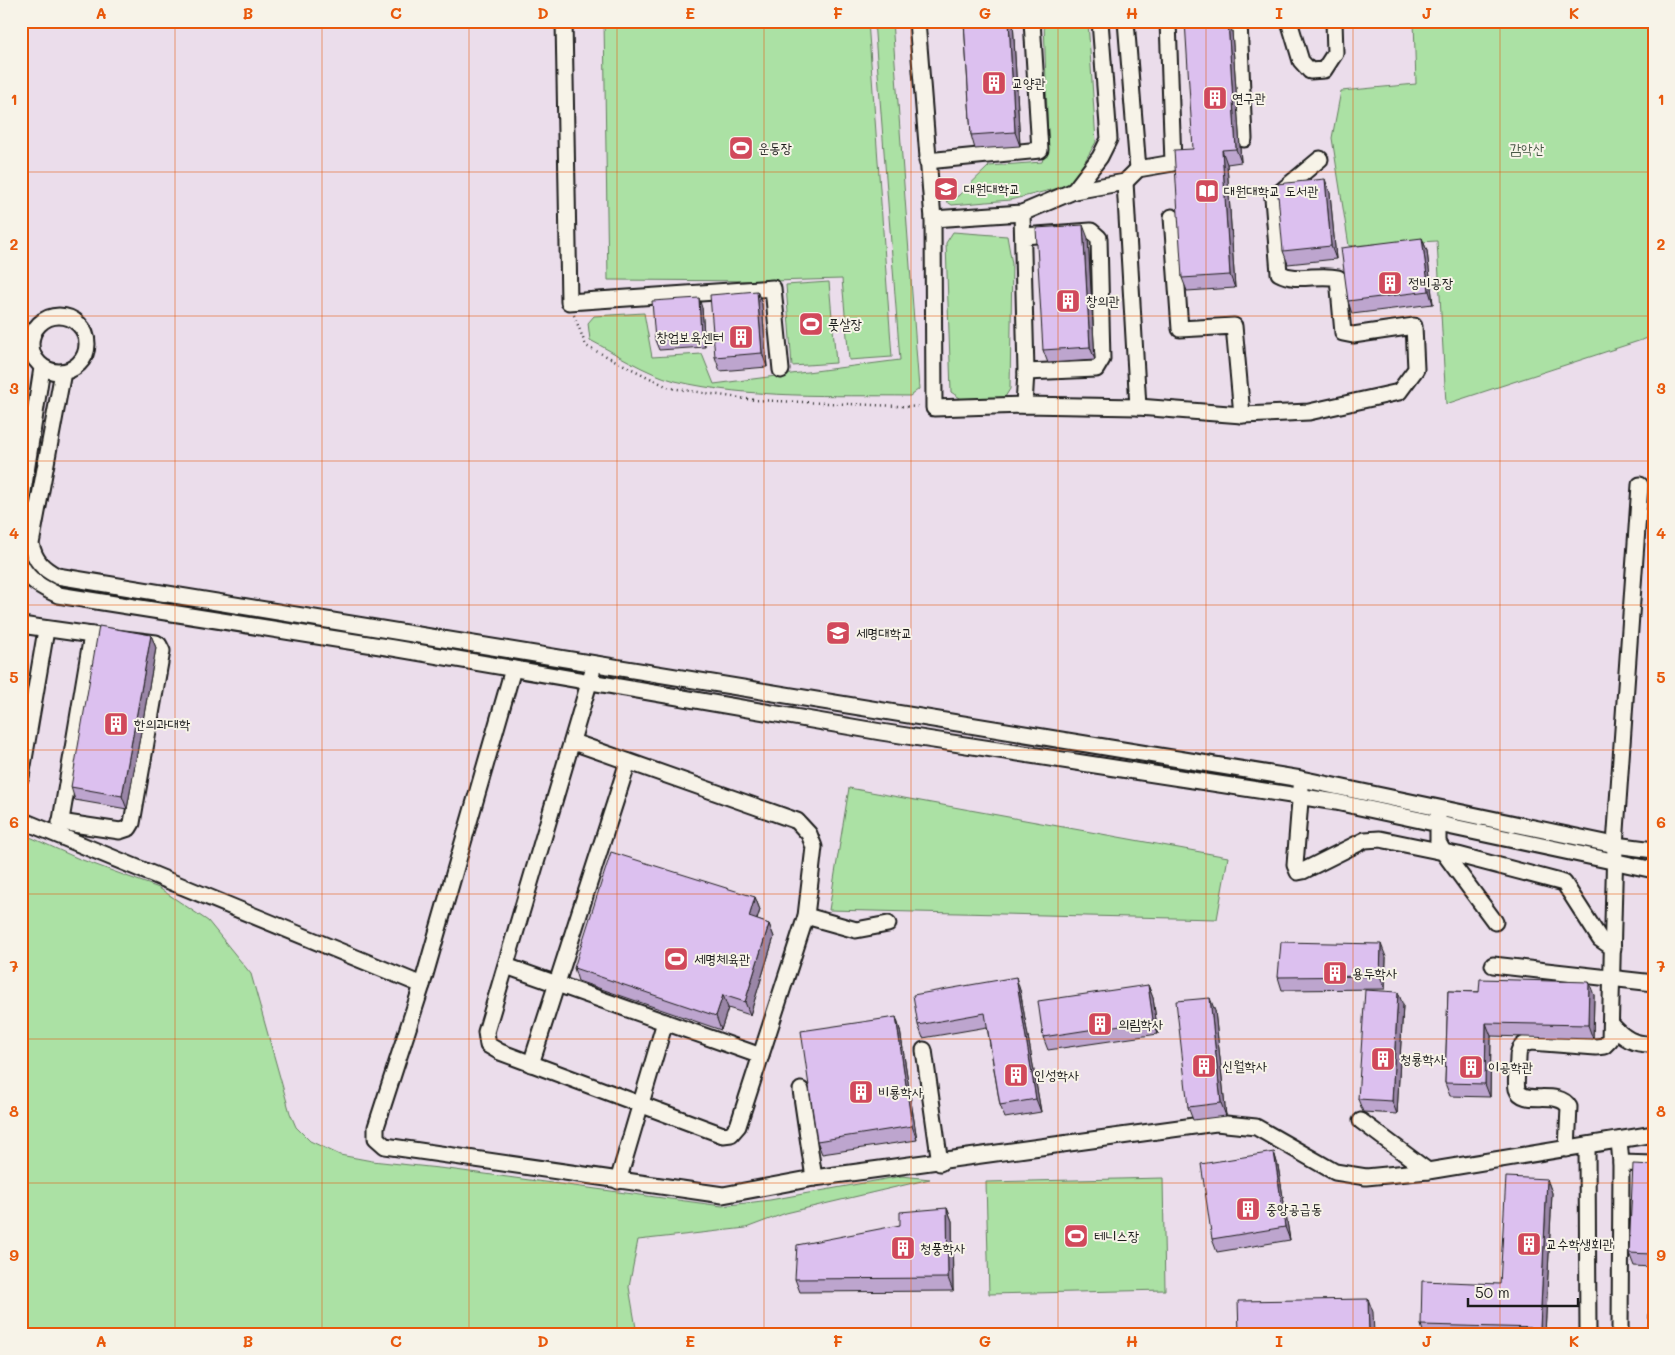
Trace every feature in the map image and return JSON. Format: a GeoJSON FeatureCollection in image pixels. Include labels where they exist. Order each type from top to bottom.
{"type":"FeatureCollection","features":[{"type":"Feature","properties":{"kind":"street"},"geometry":{"type":"LineString","coordinates":[[564,21],[569,302],[773,288],[781,370]]}},
{"type":"Feature","properties":{"kind":"street"},"geometry":{"type":"LineString","coordinates":[[917,21],[933,219],[934,408],[1024,405],[1138,407],[1242,415],[1309,412],[1399,392],[1416,369],[1414,326],[1352,335],[1343,333],[1338,278],[1327,275],[1288,278],[1279,273],[1273,198],[1320,160]]}},
{"type":"Feature","properties":{"kind":"street"},"geometry":{"type":"LineString","coordinates":[[927,161],[1040,150],[1032,21]]}},
{"type":"Feature","properties":{"kind":"street"},"geometry":{"type":"LineString","coordinates":[[1074,191],[1100,157],[1109,139],[1100,21]]}},
{"type":"Feature","properties":{"kind":"street"},"geometry":{"type":"LineString","coordinates":[[1126,21],[1138,169]]}},
{"type":"Feature","properties":{"kind":"street"},"geometry":{"type":"LineString","coordinates":[[1226,22],[1238,21],[1244,139]]}},
{"type":"Feature","properties":{"kind":"street"},"geometry":{"type":"LineString","coordinates":[[1289,21],[1301,61],[1310,71],[1324,70],[1335,53],[1334,21]]}},
{"type":"Feature","properties":{"kind":"street"},"geometry":{"type":"LineString","coordinates":[[933,219],[1022,213],[1074,191],[1124,182],[1138,169],[1173,163],[1168,24],[1188,24]]}},
{"type":"Feature","properties":{"kind":"street"},"geometry":{"type":"LineString","coordinates":[[1124,182],[1138,407]]}},
{"type":"Feature","properties":{"kind":"street"},"geometry":{"type":"LineString","coordinates":[[1022,213],[1026,372],[1024,405]]}},
{"type":"Feature","properties":{"kind":"street"},"geometry":{"type":"LineString","coordinates":[[1172,217],[1180,329],[1234,326],[1242,415]]}},
{"type":"Feature","properties":{"kind":"street"},"geometry":{"type":"LineString","coordinates":[[1024,236],[1091,232],[1099,238],[1102,359],[1096,369],[1026,372]]}},
{"type":"Feature","properties":{"kind":"street"},"geometry":{"type":"LineString","coordinates":[[58,315],[76,321],[86,337],[88,346],[80,364],[63,372],[52,372],[42,368],[32,354],[26,337],[40,322],[58,315]]}},
{"type":"Feature","properties":{"kind":"street"},"geometry":{"type":"LineString","coordinates":[[21,504],[42,368]]}},
{"type":"Feature","properties":{"kind":"street"},"geometry":{"type":"LineString","coordinates":[[63,372],[31,544],[34,559],[46,570],[58,576],[1301,779],[1615,845],[1654,850]]}},
{"type":"Feature","properties":{"kind":"street"},"geometry":{"type":"LineString","coordinates":[[1567,1148],[1569,1107],[1560,1098],[1521,1095],[1517,1089],[1518,1052],[1524,1044],[1531,1042],[1604,1046],[1610,1040],[1615,845],[1640,485]]}},
{"type":"Feature","properties":{"kind":"street"},"geometry":{"type":"LineString","coordinates":[[21,565],[25,573],[38,585],[58,595],[393,648],[950,743],[1300,796],[1654,870]]}},
{"type":"Feature","properties":{"kind":"street"},"geometry":{"type":"LineString","coordinates":[[21,625],[46,630],[156,643],[162,651],[132,823],[129,828],[120,831],[59,829]]}},
{"type":"Feature","properties":{"kind":"street"},"geometry":{"type":"LineString","coordinates":[[21,777],[27,715],[46,630]]}},
{"type":"Feature","properties":{"kind":"street"},"geometry":{"type":"LineString","coordinates":[[393,648],[398,631]]}},
{"type":"Feature","properties":{"kind":"street"},"geometry":{"type":"LineString","coordinates":[[59,829],[92,635]]}},
{"type":"Feature","properties":{"kind":"street"},"geometry":{"type":"LineString","coordinates":[[572,742],[797,821],[809,834],[814,847],[806,916],[738,1126],[731,1134],[723,1135],[641,1106],[500,1052],[488,1045],[486,1032],[594,664]]}},
{"type":"Feature","properties":{"kind":"street"},"geometry":{"type":"LineString","coordinates":[[513,669],[422,985],[376,1127],[376,1138],[385,1146],[724,1195],[814,1178],[940,1163],[1216,1123],[1256,1127],[1335,1172],[1350,1176],[1366,1177],[1428,1171],[1654,1134]]}},
{"type":"Feature","properties":{"kind":"street"},"geometry":{"type":"LineString","coordinates":[[950,743],[954,722]]}},
{"type":"Feature","properties":{"kind":"street"},"geometry":{"type":"LineString","coordinates":[[531,1064],[628,762]]}},
{"type":"Feature","properties":{"kind":"street"},"geometry":{"type":"LineString","coordinates":[[1301,779],[1295,865],[1298,872],[1365,840],[1380,839],[1511,868],[1564,883],[1600,939],[1613,948]]}},
{"type":"Feature","properties":{"kind":"street"},"geometry":{"type":"LineString","coordinates":[[1440,808],[1437,825],[1438,842],[1495,922]]}},
{"type":"Feature","properties":{"kind":"street"},"geometry":{"type":"LineString","coordinates":[[21,820],[59,829],[422,985]]}},
{"type":"Feature","properties":{"kind":"street"},"geometry":{"type":"LineString","coordinates":[[806,916],[856,930],[888,924]]}},
{"type":"Feature","properties":{"kind":"street"},"geometry":{"type":"LineString","coordinates":[[1493,965],[1654,983]]}},
{"type":"Feature","properties":{"kind":"street"},"geometry":{"type":"LineString","coordinates":[[506,966],[760,1056]]}},
{"type":"Feature","properties":{"kind":"street"},"geometry":{"type":"LineString","coordinates":[[618,1181],[665,1022]]}},
{"type":"Feature","properties":{"kind":"street"},"geometry":{"type":"LineString","coordinates":[[1611,1024],[1627,1040],[1640,1045],[1654,1044]]}},
{"type":"Feature","properties":{"kind":"street"},"geometry":{"type":"LineString","coordinates":[[924,1050],[940,1163]]}},
{"type":"Feature","properties":{"kind":"street"},"geometry":{"type":"LineString","coordinates":[[801,1090],[814,1178]]}},
{"type":"Feature","properties":{"kind":"street"},"geometry":{"type":"LineString","coordinates":[[1361,1121],[1428,1171]]}},
{"type":"Feature","properties":{"kind":"street"},"geometry":{"type":"LineString","coordinates":[[1619,1140],[1621,1163],[1620,1334]]}},
{"type":"Feature","properties":{"kind":"street"},"geometry":{"type":"LineString","coordinates":[[1586,1146],[1588,1334]]}},
{"type":"Feature","properties":{"kind":"street"},"geometry":{"type":"LineString","coordinates":[[1621,1163],[1654,1164]]}},
{"type":"Feature","properties":{"kind":"path"},"geometry":{"type":"LineString","coordinates":[[569,302],[586,346],[670,388],[754,400],[934,408]]}},
{"type":"Feature","properties":{"kind":"shaded area","name":"세명대학교"},"geometry":{"type":"Polygon","coordinates":[[[21,21],[1414,21],[1416,84],[1341,91],[1437,240],[1446,404],[1654,336],[1654,1334],[637,1334],[629,1287],[638,1240],[746,1228],[786,1213],[770,1200],[722,1206],[448,1169],[372,1161],[340,1155],[310,1141],[296,1127],[290,1113],[77,858],[21,833],[21,21]]]}},
{"type":"Feature","properties":{"kind":"green space","name":"운동장"},"geometry":{"type":"Polygon","coordinates":[[[604,21],[868,21],[892,357],[849,360],[842,279],[773,281],[608,280],[604,21]]]}},
{"type":"Feature","properties":{"kind":"green space"},"geometry":{"type":"Polygon","coordinates":[[[874,21],[892,21],[919,389],[910,396],[822,396],[733,391],[704,387],[664,378],[631,363],[590,340],[588,323],[594,316],[644,313],[652,357],[702,354],[714,384],[900,360],[874,21]]]}},
{"type":"Feature","properties":{"kind":"green space"},"geometry":{"type":"Polygon","coordinates":[[[1044,21],[1088,21],[1096,142],[1071,185],[1010,200],[952,205],[946,201],[958,196],[989,166],[1042,162],[1048,143],[1044,21]]]}},
{"type":"Feature","properties":{"kind":"green space","name":"감악산"},"geometry":{"type":"Polygon","coordinates":[[[1414,21],[1654,21],[1654,336],[1446,404],[1437,241],[1349,246],[1332,138],[1341,91],[1416,84],[1414,21]]]}},
{"type":"Feature","properties":{"kind":"green space"},"geometry":{"type":"Polygon","coordinates":[[[953,232],[1007,236],[1012,264],[1010,389],[1005,397],[963,400],[951,392],[946,243],[953,232]]]}},
{"type":"Feature","properties":{"kind":"green space","name":"풋살장"},"geometry":{"type":"Polygon","coordinates":[[[829,282],[836,363],[792,366],[786,285],[829,282]]]}},
{"type":"Feature","properties":{"kind":"green space"},"geometry":{"type":"Polygon","coordinates":[[[849,788],[1228,857],[1217,919],[829,910],[849,788]]]}},
{"type":"Feature","properties":{"kind":"green space"},"geometry":{"type":"Polygon","coordinates":[[[21,833],[77,858],[159,888],[208,921],[251,974],[290,1113],[296,1127],[310,1141],[340,1155],[372,1161],[448,1169],[722,1206],[770,1200],[902,1176],[930,1179],[786,1213],[746,1228],[638,1240],[629,1287],[637,1334],[21,1334],[21,833]]]}},
{"type":"Feature","properties":{"kind":"green space","name":"테니스장"},"geometry":{"type":"Polygon","coordinates":[[[1163,1178],[1165,1290],[989,1294],[986,1182],[1163,1178]]]}},
{"type":"Feature","properties":{"kind":"building","name":"교양관"},"geometry":{"type":"Polygon","coordinates":[[[964,21],[1009,21],[1015,132],[971,135],[964,21]]]}},
{"type":"Feature","properties":{"kind":"building","name":"연구관"},"geometry":{"type":"Polygon","coordinates":[[[1185,21],[1228,21],[1236,149],[1222,150],[1230,275],[1182,278],[1174,150],[1193,149],[1185,21]]]}},
{"type":"Feature","properties":{"kind":"building"},"geometry":{"type":"Polygon","coordinates":[[[1325,179],[1331,246],[1283,251],[1277,184],[1325,179]]]}},
{"type":"Feature","properties":{"kind":"building","name":"창의관"},"geometry":{"type":"Polygon","coordinates":[[[1083,225],[1090,347],[1043,350],[1036,228],[1083,225]]]}},
{"type":"Feature","properties":{"kind":"building","name":"정비공장"},"geometry":{"type":"Polygon","coordinates":[[[1422,238],[1429,291],[1348,301],[1341,248],[1422,238]]]}},
{"type":"Feature","properties":{"kind":"building","name":"창업보육센터"},"geometry":{"type":"Polygon","coordinates":[[[757,291],[762,353],[715,357],[710,295],[757,291]]]}},
{"type":"Feature","properties":{"kind":"building","name":"창업보육센터"},"geometry":{"type":"Polygon","coordinates":[[[699,298],[701,337],[655,340],[652,301],[699,298]]]}},
{"type":"Feature","properties":{"kind":"building","name":"한의과대학"},"geometry":{"type":"Polygon","coordinates":[[[99,626],[151,635],[122,796],[71,787],[99,626]]]}},
{"type":"Feature","properties":{"kind":"building","name":"세명체육관"},"geometry":{"type":"Polygon","coordinates":[[[611,852],[755,897],[749,917],[769,924],[745,1002],[723,995],[716,1016],[574,968],[611,852]]]}},
{"type":"Feature","properties":{"kind":"building"},"geometry":{"type":"Polygon","coordinates":[[[1281,942],[1381,944],[1380,976],[1278,977],[1281,942]]]}},
{"type":"Feature","properties":{"kind":"building","name":"인성학사"},"geometry":{"type":"Polygon","coordinates":[[[1016,977],[1036,1099],[1000,1105],[985,1013],[918,1025],[913,995],[1016,977]]]}},
{"type":"Feature","properties":{"kind":"building","name":"이공학관"},"geometry":{"type":"Polygon","coordinates":[[[1480,979],[1589,982],[1588,1025],[1486,1023],[1485,1084],[1445,1083],[1448,991],[1479,992],[1480,979]]]}},
{"type":"Feature","properties":{"kind":"building"},"geometry":{"type":"Polygon","coordinates":[[[1148,985],[1153,1020],[1043,1037],[1038,1001],[1148,985]]]}},
{"type":"Feature","properties":{"kind":"building","name":"청룡학사"},"geometry":{"type":"Polygon","coordinates":[[[1365,990],[1398,992],[1392,1101],[1358,1099],[1365,990]]]}},
{"type":"Feature","properties":{"kind":"building","name":"신월학사"},"geometry":{"type":"Polygon","coordinates":[[[1210,998],[1221,1103],[1188,1107],[1176,1001],[1210,998]]]}},
{"type":"Feature","properties":{"kind":"building","name":"비룡학사"},"geometry":{"type":"Polygon","coordinates":[[[896,1017],[912,1126],[817,1141],[801,1031],[896,1017]]]}},
{"type":"Feature","properties":{"kind":"building","name":"중앙공급동"},"geometry":{"type":"Polygon","coordinates":[[[1274,1152],[1285,1227],[1212,1239],[1201,1164],[1274,1152]]]}},
{"type":"Feature","properties":{"kind":"building"},"geometry":{"type":"Polygon","coordinates":[[[1633,1164],[1654,1165],[1654,1334],[1648,1334],[1651,1254],[1629,1253],[1633,1164]]]}},
{"type":"Feature","properties":{"kind":"building"},"geometry":{"type":"Polygon","coordinates":[[[1506,1177],[1547,1179],[1540,1328],[1421,1325],[1422,1281],[1500,1284],[1506,1177]]]}},
{"type":"Feature","properties":{"kind":"building","name":"청풍학사"},"geometry":{"type":"Polygon","coordinates":[[[947,1208],[948,1278],[795,1279],[797,1245],[900,1225],[900,1212],[947,1208]]]}},
{"type":"Feature","properties":{"kind":"building"},"geometry":{"type":"Polygon","coordinates":[[[1368,1299],[1369,1334],[1239,1334],[1238,1301],[1368,1299]]]}},
{"type":"Feature","properties":{"kind":"place","name":"교양관"},"geometry":{"type":"Point","coordinates":[994,83]}},
{"type":"Feature","properties":{"kind":"place","name":"연구관"},"geometry":{"type":"Point","coordinates":[1215,98]}},
{"type":"Feature","properties":{"kind":"place","name":"운동장"},"geometry":{"type":"Point","coordinates":[741,148]}},
{"type":"Feature","properties":{"kind":"place","name":"대원대학교"},"geometry":{"type":"Point","coordinates":[946,189]}},
{"type":"Feature","properties":{"kind":"place","name":"대원대학교 도서관"},"geometry":{"type":"Point","coordinates":[1207,191]}},
{"type":"Feature","properties":{"kind":"place","name":"정비공장"},"geometry":{"type":"Point","coordinates":[1390,283]}},
{"type":"Feature","properties":{"kind":"place","name":"창의관"},"geometry":{"type":"Point","coordinates":[1068,301]}},
{"type":"Feature","properties":{"kind":"place","name":"풋살장"},"geometry":{"type":"Point","coordinates":[811,324]}},
{"type":"Feature","properties":{"kind":"place","name":"창업보육센터"},"geometry":{"type":"Point","coordinates":[741,337]}},
{"type":"Feature","properties":{"kind":"place","name":"세명대학교"},"geometry":{"type":"Point","coordinates":[838,633]}},
{"type":"Feature","properties":{"kind":"place","name":"한의과대학"},"geometry":{"type":"Point","coordinates":[116,724]}},
{"type":"Feature","properties":{"kind":"place","name":"세명체육관"},"geometry":{"type":"Point","coordinates":[676,959]}},
{"type":"Feature","properties":{"kind":"place","name":"용두학사"},"geometry":{"type":"Point","coordinates":[1335,973]}},
{"type":"Feature","properties":{"kind":"place","name":"의림학사"},"geometry":{"type":"Point","coordinates":[1100,1024]}},
{"type":"Feature","properties":{"kind":"place","name":"청룡학사"},"geometry":{"type":"Point","coordinates":[1383,1059]}},
{"type":"Feature","properties":{"kind":"place","name":"신월학사"},"geometry":{"type":"Point","coordinates":[1204,1066]}},
{"type":"Feature","properties":{"kind":"place","name":"이공학관"},"geometry":{"type":"Point","coordinates":[1471,1067]}},
{"type":"Feature","properties":{"kind":"place","name":"인성학사"},"geometry":{"type":"Point","coordinates":[1016,1075]}},
{"type":"Feature","properties":{"kind":"place","name":"비룡학사"},"geometry":{"type":"Point","coordinates":[861,1092]}},
{"type":"Feature","properties":{"kind":"place","name":"중앙공급동"},"geometry":{"type":"Point","coordinates":[1248,1209]}},
{"type":"Feature","properties":{"kind":"place","name":"테니스장"},"geometry":{"type":"Point","coordinates":[1076,1236]}},
{"type":"Feature","properties":{"kind":"place","name":"교수학생회관"},"geometry":{"type":"Point","coordinates":[1529,1244]}},
{"type":"Feature","properties":{"kind":"place","name":"청풍학사"},"geometry":{"type":"Point","coordinates":[903,1248]}}]}
